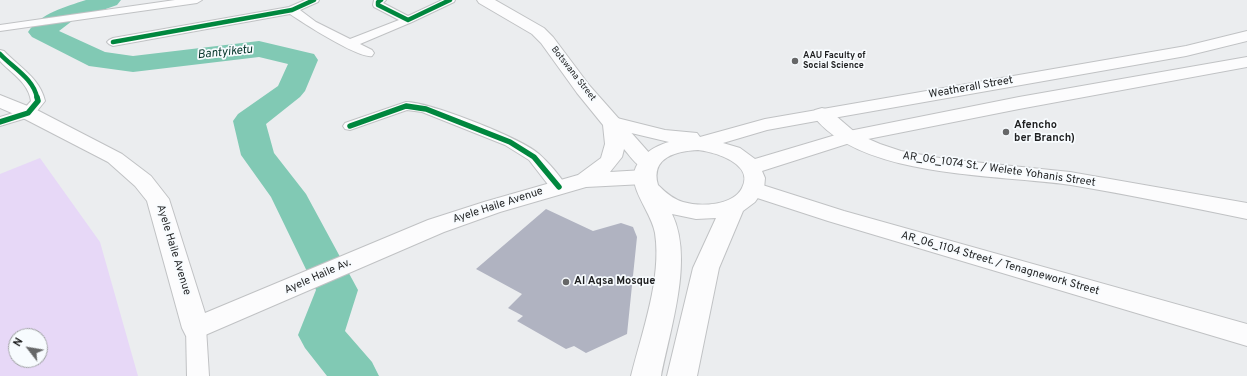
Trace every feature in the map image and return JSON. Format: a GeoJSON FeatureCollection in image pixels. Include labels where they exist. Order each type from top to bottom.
{"type":"FeatureCollection","features":[{"type":"Feature","properties":{"kind":"main road","name":"Botswana Street"},"geometry":{"type":"LineString","coordinates":[[484,0],[538,31],[547,40],[583,89],[613,123],[647,177]]}},
{"type":"Feature","properties":{"kind":"main road","name":"Weatherall Street"},"geometry":{"type":"LineString","coordinates":[[696,144],[765,125],[1186,51],[1247,36]]}},
{"type":"Feature","properties":{"kind":"main road"},"geometry":{"type":"LineString","coordinates":[[752,178],[849,137],[1019,103],[1247,62]]}},
{"type":"Feature","properties":{"kind":"main road","name":"Ayele Haile Avenue"},"geometry":{"type":"LineString","coordinates":[[0,102],[28,112],[122,163],[142,181],[158,199],[196,328]]}},
{"type":"Feature","properties":{"kind":"main road","name":"AR_06_1074 St. / Welete Yohanis Street"},"geometry":{"type":"LineString","coordinates":[[822,114],[849,137],[881,152],[908,160],[1044,175],[1154,193],[1247,211]]}},
{"type":"Feature","properties":{"kind":"main road"},"geometry":{"type":"LineString","coordinates":[[586,180],[605,166],[613,156],[616,144],[613,123],[665,136],[717,139]]}},
{"type":"Feature","properties":{"kind":"main road"},"geometry":{"type":"LineString","coordinates":[[646,376],[666,285],[668,258],[666,231],[647,177],[655,156],[666,149],[680,145],[696,144],[712,146],[728,150],[742,158],[752,178],[746,199],[734,207],[715,212],[696,212],[676,208],[660,200],[647,177]]}},
{"type":"Feature","properties":{"kind":"main road","name":"Ayele Haile Avenue"},"geometry":{"type":"LineString","coordinates":[[358,259],[436,226],[559,186],[586,180],[647,177]]}},
{"type":"Feature","properties":{"kind":"main road","name":"AR_06_1104 Street. / Tenagnework Street"},"geometry":{"type":"LineString","coordinates":[[752,178],[836,216],[1247,335]]}},
{"type":"Feature","properties":{"kind":"main road"},"geometry":{"type":"LineString","coordinates":[[682,376],[706,268],[734,207]]}},
{"type":"Feature","properties":{"kind":"main road","name":"Ayele Haile Av."},"geometry":{"type":"LineString","coordinates":[[196,328],[277,295],[358,259]]}},
{"type":"Feature","properties":{"kind":"street"},"geometry":{"type":"LineString","coordinates":[[0,28],[82,18],[182,1],[197,0]]}},
{"type":"Feature","properties":{"kind":"street"},"geometry":{"type":"LineString","coordinates":[[113,42],[292,10],[314,0]]}},
{"type":"Feature","properties":{"kind":"street"},"geometry":{"type":"LineString","coordinates":[[381,0],[378,4],[408,20]]}},
{"type":"Feature","properties":{"kind":"street"},"geometry":{"type":"LineString","coordinates":[[349,44],[408,20],[450,0]]}},
{"type":"Feature","properties":{"kind":"street"},"geometry":{"type":"LineString","coordinates":[[292,10],[312,24],[368,53]]}},
{"type":"Feature","properties":{"kind":"street"},"geometry":{"type":"LineString","coordinates":[[0,54],[8,64],[34,85],[38,101],[28,112],[0,122]]}},
{"type":"Feature","properties":{"kind":"street"},"geometry":{"type":"LineString","coordinates":[[350,126],[406,106],[426,109],[510,142],[523,149],[534,157],[559,186]]}},
{"type":"Feature","properties":{"kind":"street"},"geometry":{"type":"LineString","coordinates":[[196,328],[198,376]]}},
{"type":"Feature","properties":{"kind":"shaded area"},"geometry":{"type":"Polygon","coordinates":[[[40,158],[100,242],[138,376],[0,376],[0,174],[40,158]]]}},
{"type":"Feature","properties":{"kind":"building","name":"Al Aqsa Mosque"},"geometry":{"type":"Polygon","coordinates":[[[546,209],[593,231],[621,223],[633,227],[637,237],[627,334],[586,353],[574,346],[566,349],[517,321],[523,316],[508,308],[522,294],[476,269],[546,209]]]}},
{"type":"Feature","properties":{"kind":"waterway","name":"Bantyiketu"},"geometry":{"type":"LineString","coordinates":[[109,0],[63,16],[41,32],[99,60],[133,64],[259,49],[304,60],[290,91],[249,121],[258,155],[288,194],[337,290],[321,335],[355,376]]}},
{"type":"Feature","properties":{"kind":"cycle path"},"geometry":{"type":"LineString","coordinates":[[113,42],[292,10],[314,0]]}},
{"type":"Feature","properties":{"kind":"cycle path"},"geometry":{"type":"LineString","coordinates":[[381,0],[378,2],[378,5],[408,20],[450,0]]}},
{"type":"Feature","properties":{"kind":"cycle path"},"geometry":{"type":"LineString","coordinates":[[0,54],[29,81],[37,94],[38,101],[28,113],[0,122]]}},
{"type":"Feature","properties":{"kind":"cycle path"},"geometry":{"type":"LineString","coordinates":[[350,126],[406,106],[426,109],[510,142],[534,157],[559,187]]}},
{"type":"Feature","properties":{"kind":"place","name":"AAU Faculty of Social Science"},"geometry":{"type":"Point","coordinates":[795,61]}},
{"type":"Feature","properties":{"kind":"place","name":"Afencho ber Branch)"},"geometry":{"type":"Point","coordinates":[1006,132]}},
{"type":"Feature","properties":{"kind":"place","name":"Al Aqsa Mosque"},"geometry":{"type":"Point","coordinates":[566,282]}}]}
